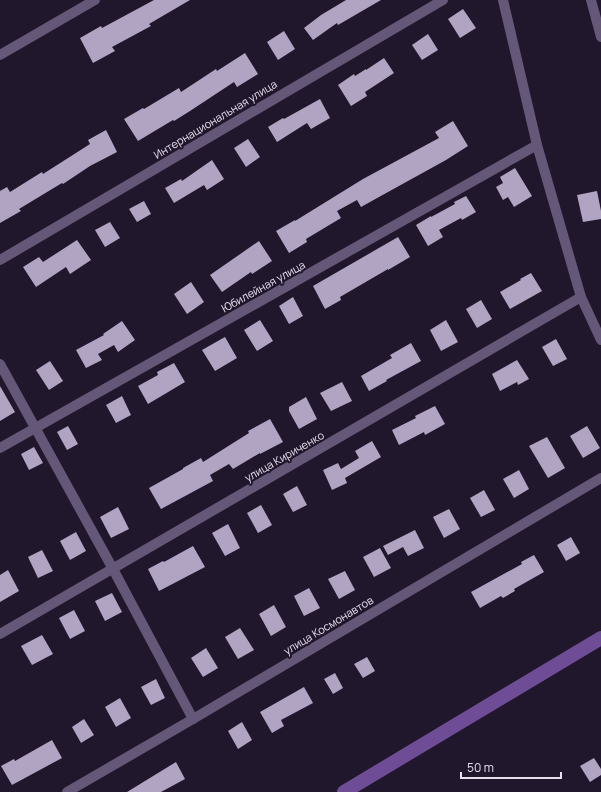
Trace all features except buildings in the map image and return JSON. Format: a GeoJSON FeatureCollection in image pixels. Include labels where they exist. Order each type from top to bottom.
{"type":"FeatureCollection","features":[{"type":"Feature","properties":{"kind":"street"},"geometry":{"type":"LineString","coordinates":[[0,55],[95,0]]}},
{"type":"Feature","properties":{"kind":"street","name":"Интернациональная улица"},"geometry":{"type":"LineString","coordinates":[[0,260],[443,0]]}},
{"type":"Feature","properties":{"kind":"street"},"geometry":{"type":"LineString","coordinates":[[503,0],[537,146],[581,297],[601,340]]}},
{"type":"Feature","properties":{"kind":"street"},"geometry":{"type":"LineString","coordinates":[[591,0],[601,37]]}},
{"type":"Feature","properties":{"kind":"street","name":"Юбилейная улица"},"geometry":{"type":"LineString","coordinates":[[0,448],[537,146]]}},
{"type":"Feature","properties":{"kind":"street","name":"улица Кириченко"},"geometry":{"type":"LineString","coordinates":[[0,634],[581,297]]}},
{"type":"Feature","properties":{"kind":"street"},"geometry":{"type":"LineString","coordinates":[[0,364],[113,569],[193,719]]}},
{"type":"Feature","properties":{"kind":"street","name":"улица Космонавтов"},"geometry":{"type":"LineString","coordinates":[[66,792],[193,719],[601,478]]}},
{"type":"Feature","properties":{"kind":"waterway"},"geometry":{"type":"LineString","coordinates":[[344,792],[601,638]]}}]}
